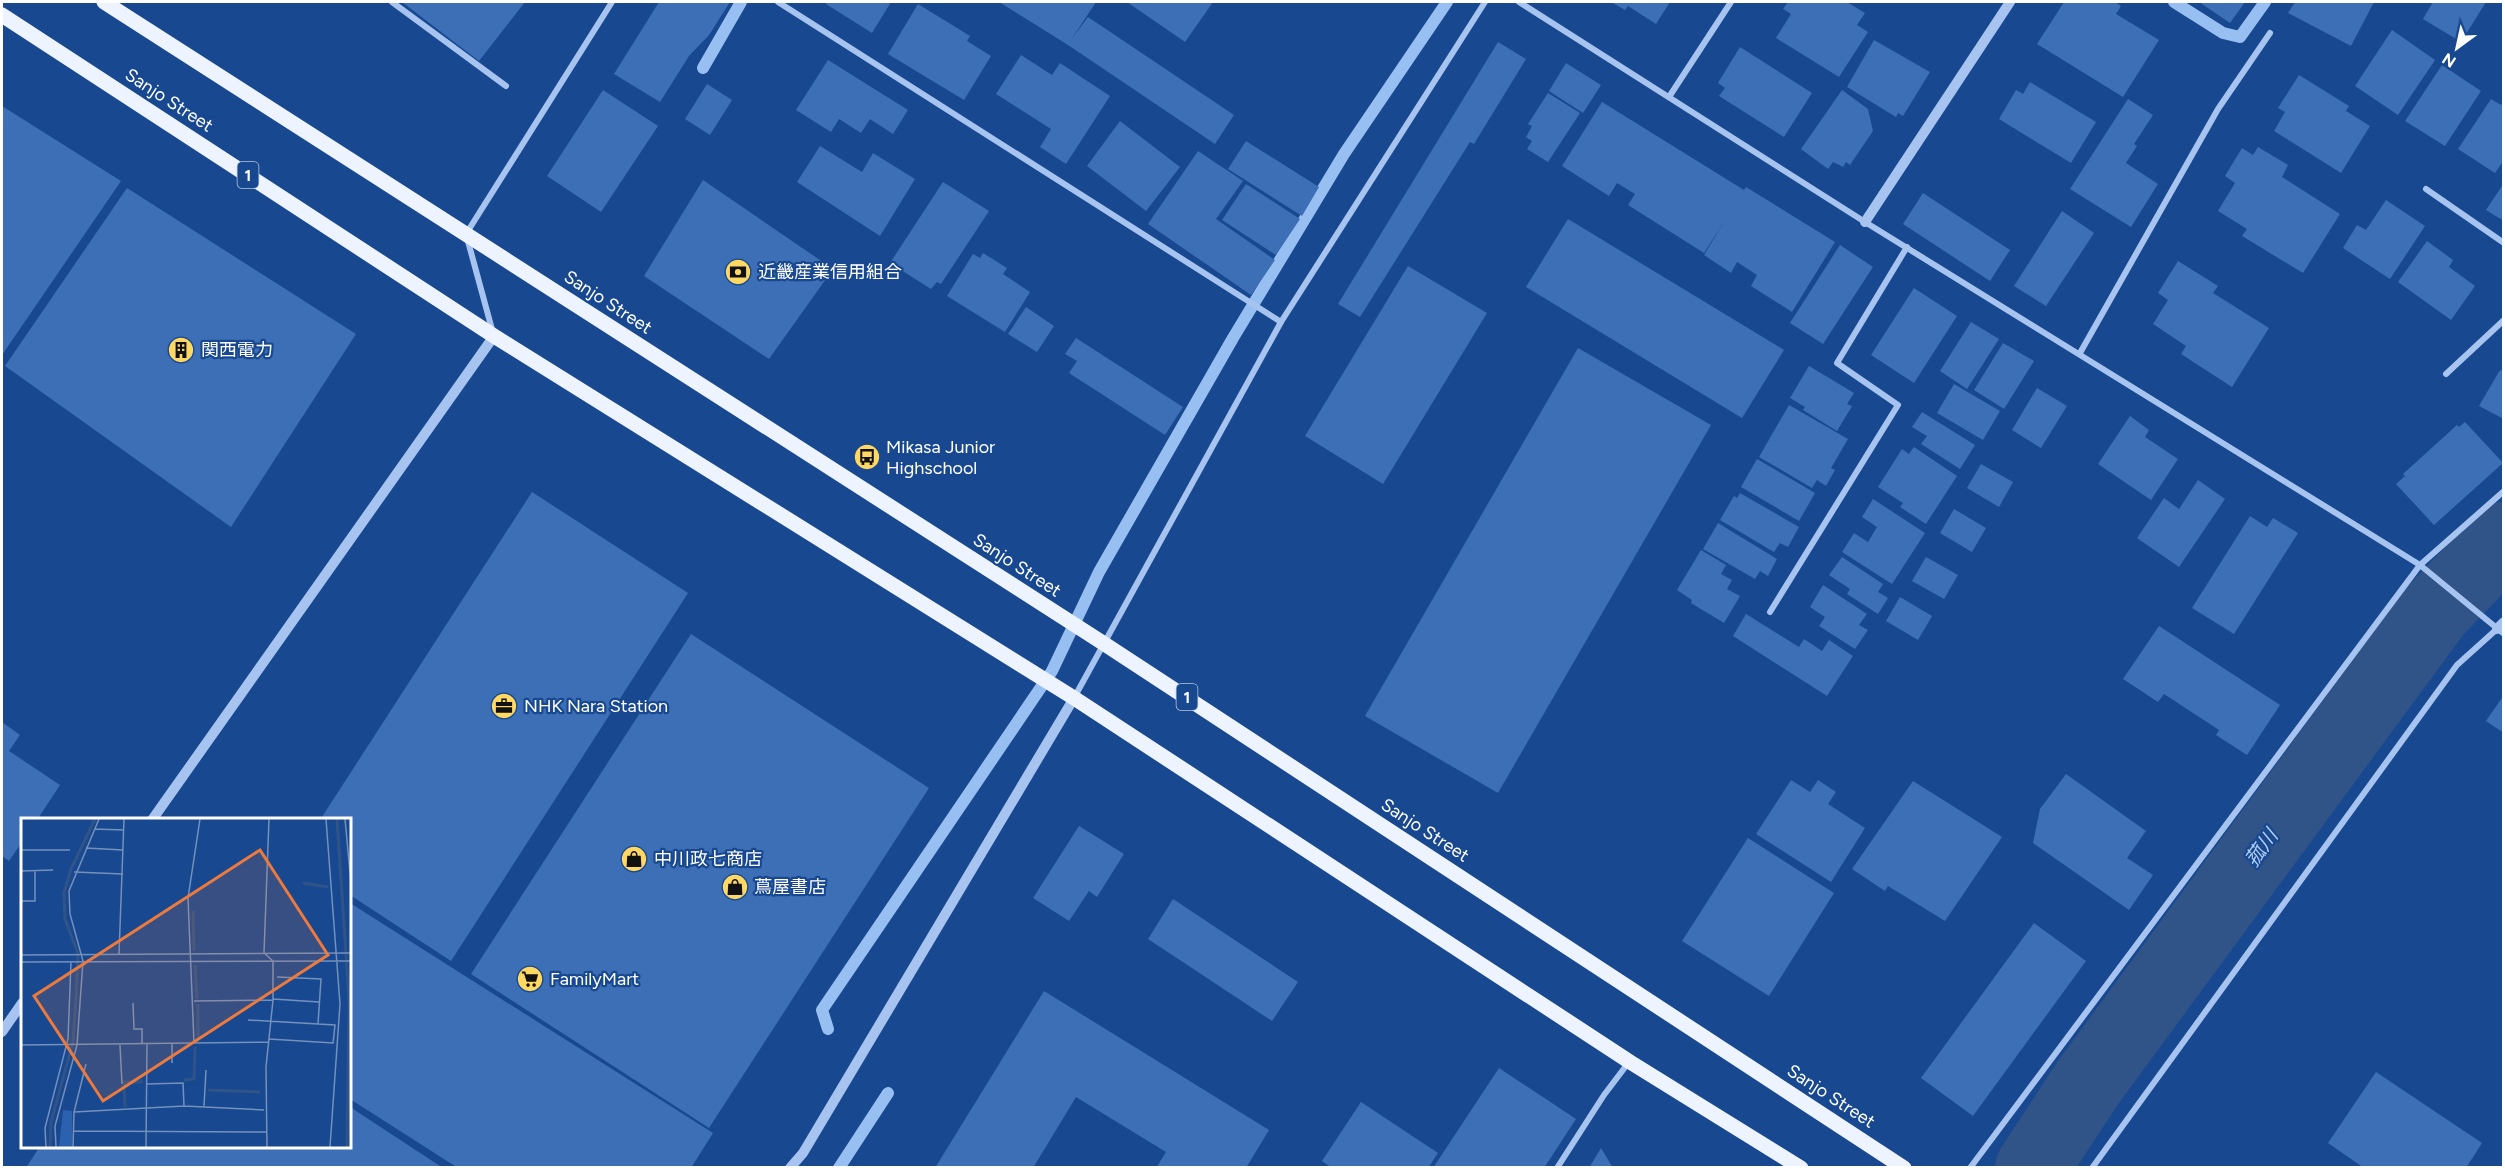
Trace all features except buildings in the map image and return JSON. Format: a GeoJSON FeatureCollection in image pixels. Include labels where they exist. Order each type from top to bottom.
{"type":"FeatureCollection","features":[{"type":"Feature","properties":{"kind":"main road","name":"Sanjo Street"},"geometry":{"type":"LineString","coordinates":[[104,2],[1103,643],[1904,1167]]}},
{"type":"Feature","properties":{"kind":"main road","name":"Sanjo Street"},"geometry":{"type":"LineString","coordinates":[[2,15],[494,336],[1074,698],[1630,1062],[1801,1167]]}},
{"type":"Feature","properties":{"kind":"street"},"geometry":{"type":"LineString","coordinates":[[392,2],[506,86]]}},
{"type":"Feature","properties":{"kind":"street"},"geometry":{"type":"LineString","coordinates":[[153,818],[494,336],[466,234],[612,2]]}},
{"type":"Feature","properties":{"kind":"street"},"geometry":{"type":"LineString","coordinates":[[778,2],[1281,322]]}},
{"type":"Feature","properties":{"kind":"street"},"geometry":{"type":"LineString","coordinates":[[790,1167],[803,1153],[1074,698],[1281,322],[1485,2]]}},
{"type":"Feature","properties":{"kind":"street"},"geometry":{"type":"LineString","coordinates":[[1519,2],[1865,222],[2421,566],[2500,628],[2457,664],[2092,1167]]}},
{"type":"Feature","properties":{"kind":"street"},"geometry":{"type":"LineString","coordinates":[[1669,97],[1731,2]]}},
{"type":"Feature","properties":{"kind":"street"},"geometry":{"type":"LineString","coordinates":[[1865,222],[2010,2]]}},
{"type":"Feature","properties":{"kind":"street"},"geometry":{"type":"LineString","coordinates":[[2080,353],[2218,109],[2270,33]]}},
{"type":"Feature","properties":{"kind":"street"},"geometry":{"type":"LineString","coordinates":[[2426,189],[2504,243]]}},
{"type":"Feature","properties":{"kind":"street"},"geometry":{"type":"LineString","coordinates":[[1770,612],[1898,405],[1837,363],[1907,247]]}},
{"type":"Feature","properties":{"kind":"street"},"geometry":{"type":"LineString","coordinates":[[2445,374],[2504,320]]}},
{"type":"Feature","properties":{"kind":"street"},"geometry":{"type":"LineString","coordinates":[[1970,1167],[2421,566],[2504,491]]}},
{"type":"Feature","properties":{"kind":"street"},"geometry":{"type":"LineString","coordinates":[[2,1032],[21,1004]]}},
{"type":"Feature","properties":{"kind":"street"},"geometry":{"type":"LineString","coordinates":[[1557,1167],[1604,1095],[1630,1062]]}},
{"type":"Feature","properties":{"kind":"waterway"},"geometry":{"type":"LineString","coordinates":[[703,68],[741,2]]}},
{"type":"Feature","properties":{"kind":"waterway"},"geometry":{"type":"LineString","coordinates":[[828,1029],[822,1010],[1052,671],[1099,572],[1233,338],[1344,154],[1447,2]]}},
{"type":"Feature","properties":{"kind":"waterway"},"geometry":{"type":"LineString","coordinates":[[2174,2],[2223,33],[2240,37],[2265,2]]}},
{"type":"Feature","properties":{"kind":"waterway","name":"菰川"},"geometry":{"type":"LineString","coordinates":[[2032,1168],[2087,1084],[2434,612],[2504,539]]}},
{"type":"Feature","properties":{"kind":"waterway"},"geometry":{"type":"LineString","coordinates":[[839,1168],[888,1093]]}},
{"type":"Feature","properties":{"kind":"place","name":"近畿産業信用組合"},"geometry":{"type":"Point","coordinates":[738,272]}},
{"type":"Feature","properties":{"kind":"place","name":"関西電力"},"geometry":{"type":"Point","coordinates":[181,350]}},
{"type":"Feature","properties":{"kind":"place","name":"Mikasa Junior Highschool"},"geometry":{"type":"Point","coordinates":[867,457]}},
{"type":"Feature","properties":{"kind":"place","name":"NHK Nara Station"},"geometry":{"type":"Point","coordinates":[504,706]}},
{"type":"Feature","properties":{"kind":"place","name":"中川政七商店"},"geometry":{"type":"Point","coordinates":[634,859]}},
{"type":"Feature","properties":{"kind":"place","name":"蔦屋書店"},"geometry":{"type":"Point","coordinates":[735,887]}},
{"type":"Feature","properties":{"kind":"place","name":"FamilyMart"},"geometry":{"type":"Point","coordinates":[530,979]}}]}
